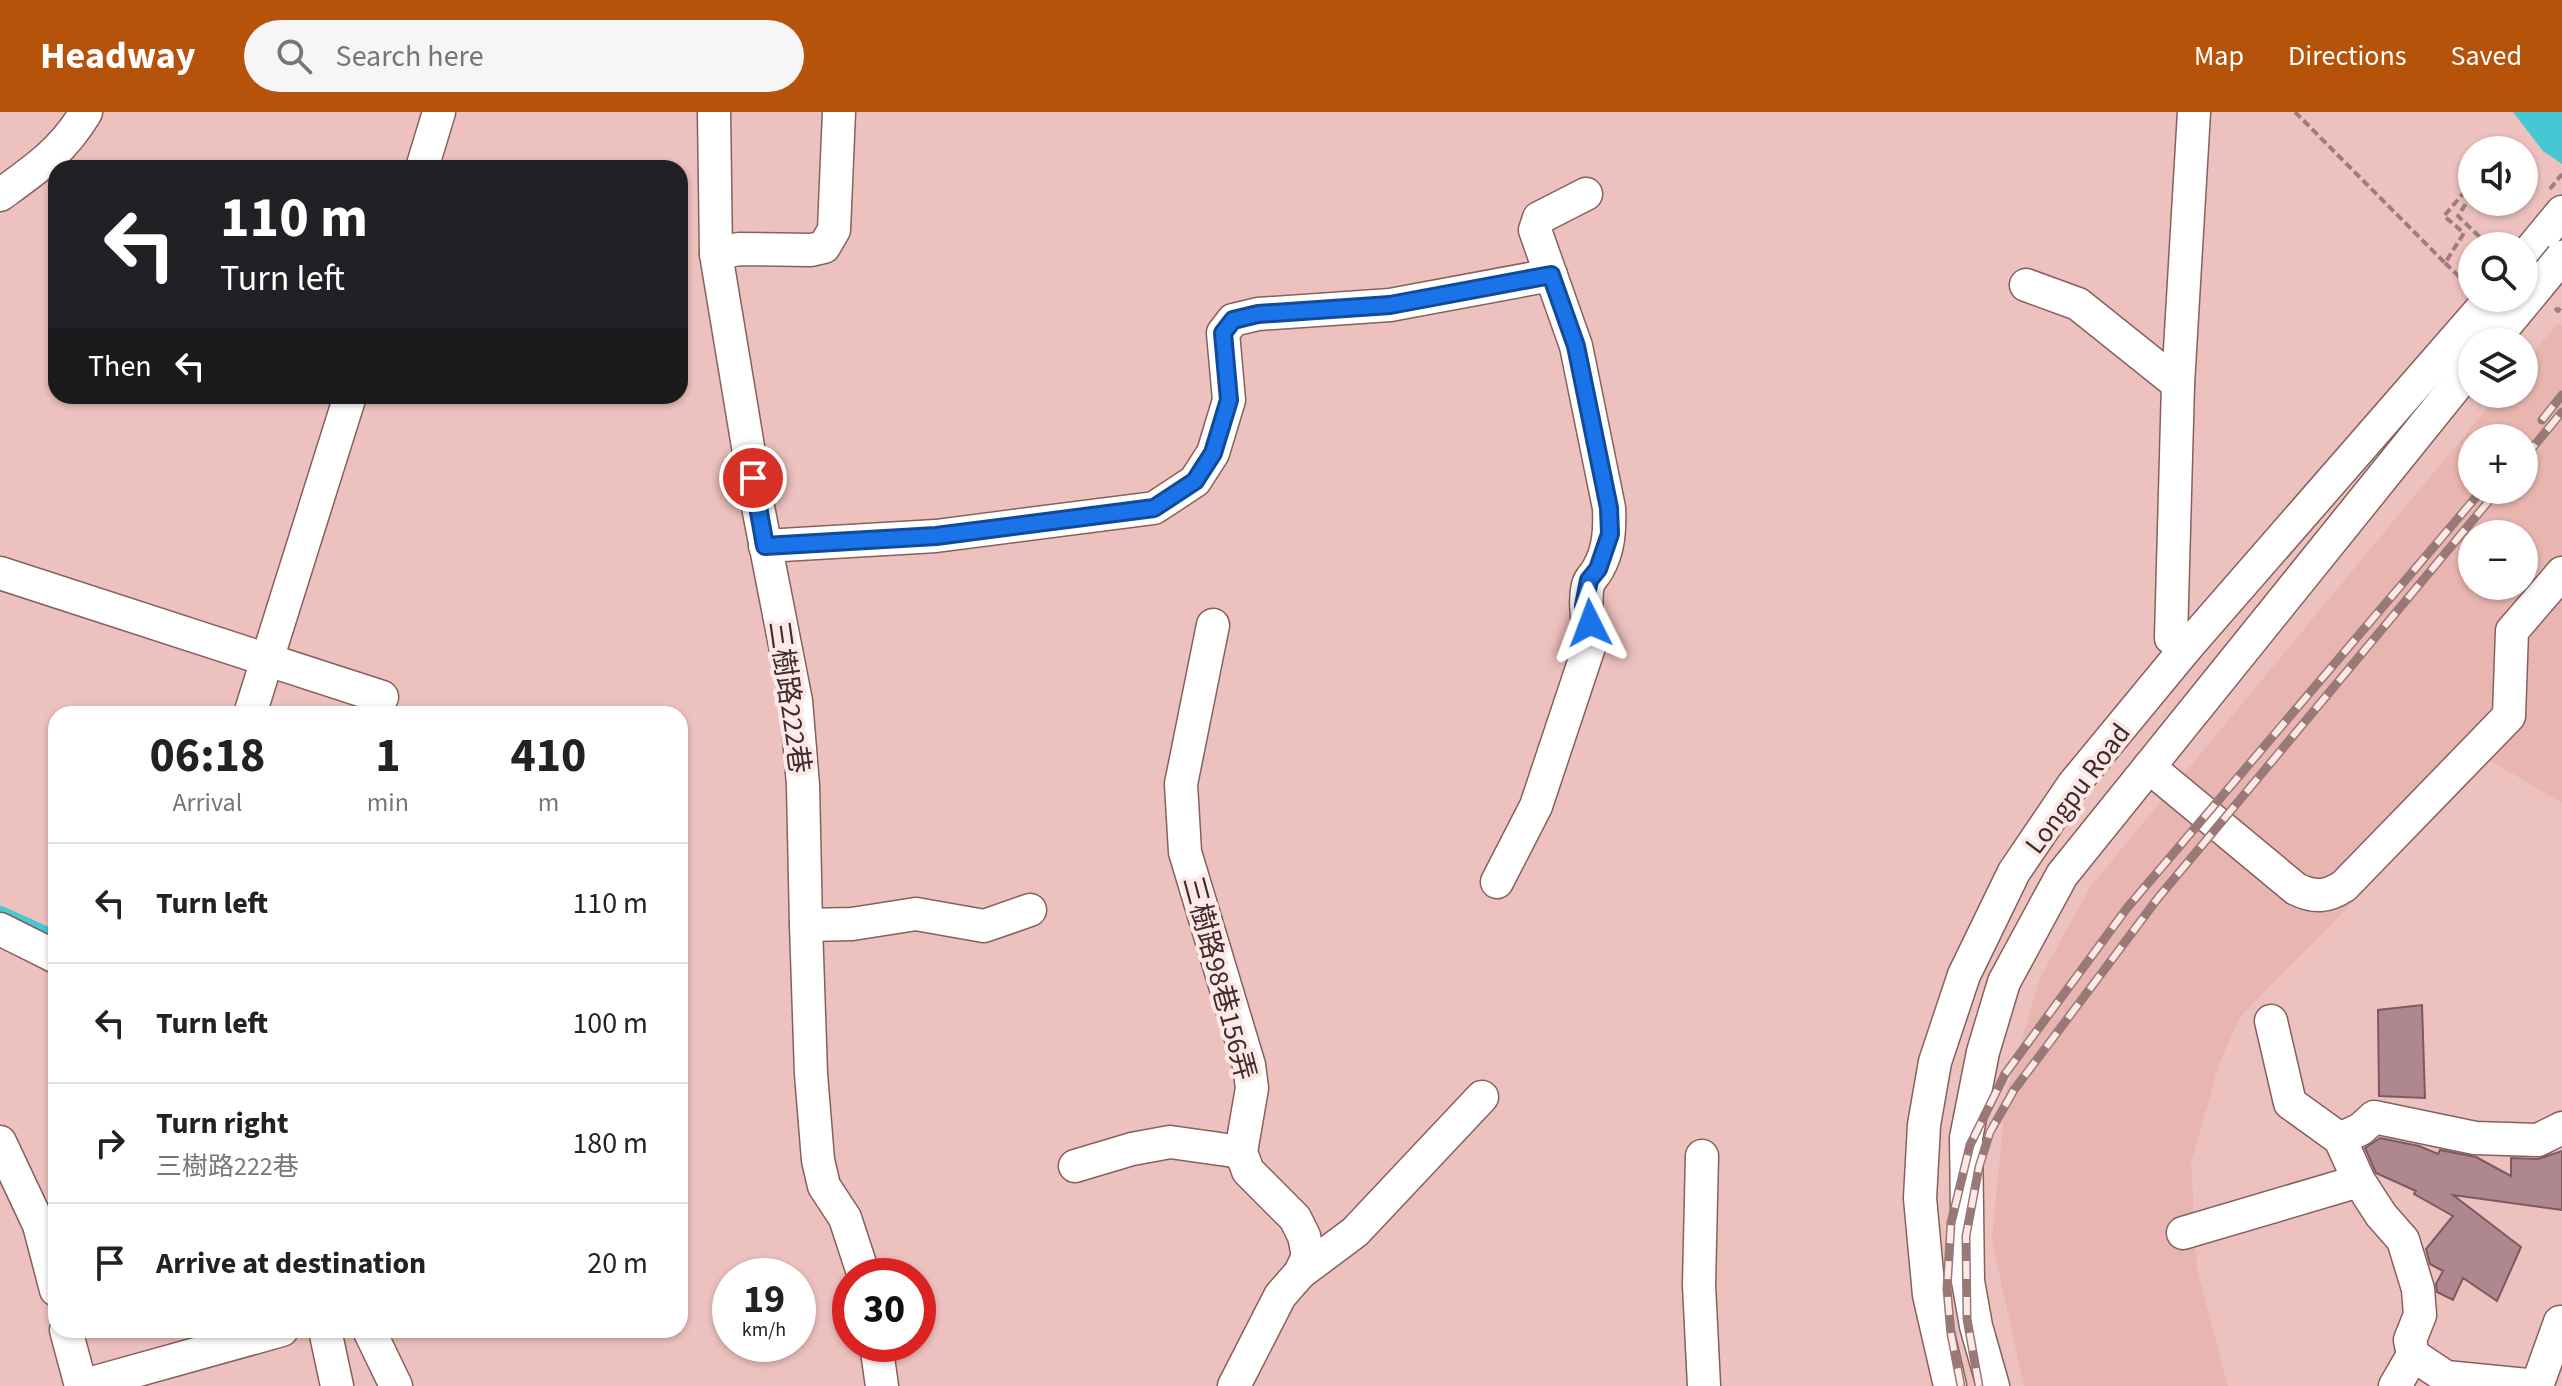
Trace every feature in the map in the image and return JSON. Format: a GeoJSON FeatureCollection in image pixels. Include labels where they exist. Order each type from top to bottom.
{"type":"FeatureCollection","features":[{"type":"Feature","properties":{"kind":"street"},"geometry":{"type":"LineString","coordinates":[[49,160],[76,129],[86,112]]}},
{"type":"Feature","properties":{"kind":"street"},"geometry":{"type":"LineString","coordinates":[[424,160],[439,112]]}},
{"type":"Feature","properties":{"kind":"street","name":"三樹路222巷"},"geometry":{"type":"LineString","coordinates":[[714,112],[716,254],[765,546],[796,701],[803,785],[811,1074],[818,1160],[824,1186],[845,1218],[858,1258]]}},
{"type":"Feature","properties":{"kind":"street"},"geometry":{"type":"LineString","coordinates":[[716,254],[739,249],[811,250],[824,247],[834,230],[839,112]]}},
{"type":"Feature","properties":{"kind":"street"},"geometry":{"type":"LineString","coordinates":[[2186,648],[2171,638],[2178,384],[2194,112]]}},
{"type":"Feature","properties":{"kind":"street"},"geometry":{"type":"LineString","coordinates":[[0,195],[48,161]]}},
{"type":"Feature","properties":{"kind":"street"},"geometry":{"type":"LineString","coordinates":[[1497,882],[1536,806],[1589,647],[1590,623],[1584,606],[1589,580],[1598,569],[1610,534],[1609,508],[1576,346],[1535,230],[1539,218],[1586,194]]}},
{"type":"Feature","properties":{"kind":"street"},"geometry":{"type":"LineString","coordinates":[[2538,241],[2562,212]]}},
{"type":"Feature","properties":{"kind":"street"},"geometry":{"type":"LineString","coordinates":[[2538,272],[2562,257]]}},
{"type":"Feature","properties":{"kind":"street"},"geometry":{"type":"LineString","coordinates":[[765,546],[936,536],[1154,508],[1195,481],[1213,453],[1229,400],[1223,333],[1233,320],[1258,314],[1390,305],[1551,275]]}},
{"type":"Feature","properties":{"kind":"street"},"geometry":{"type":"LineString","coordinates":[[2026,285],[2078,304],[2178,384]]}},
{"type":"Feature","properties":{"kind":"street","name":"Longpu Road"},"geometry":{"type":"LineString","coordinates":[[1950,1386],[1929,1295],[1920,1198],[1924,1125],[1935,1062],[1964,975],[2014,872],[2073,785],[2186,648],[2480,312]]}},
{"type":"Feature","properties":{"kind":"street","name":"Longpu Road"},"geometry":{"type":"LineString","coordinates":[[1993,1386],[1968,1281],[1966,1138],[1983,1052],[2004,982],[2062,875],[2458,383]]}},
{"type":"Feature","properties":{"kind":"street"},"geometry":{"type":"LineString","coordinates":[[253,706],[347,404]]}},
{"type":"Feature","properties":{"kind":"street"},"geometry":{"type":"LineString","coordinates":[[0,573],[382,697]]}},
{"type":"Feature","properties":{"kind":"street"},"geometry":{"type":"LineString","coordinates":[[2149,767],[2296,889],[2321,896],[2334,892],[2344,886],[2509,716],[2512,631],[2562,573]]}},
{"type":"Feature","properties":{"kind":"street","name":"三樹路98巷156弄"},"geometry":{"type":"LineString","coordinates":[[1213,625],[1181,784],[1185,852],[1249,1065],[1252,1088],[1241,1152]]}},
{"type":"Feature","properties":{"kind":"street"},"geometry":{"type":"LineString","coordinates":[[806,925],[852,924],[916,914],[984,926],[1030,910]]}},
{"type":"Feature","properties":{"kind":"street"},"geometry":{"type":"LineString","coordinates":[[0,929],[48,953]]}},
{"type":"Feature","properties":{"kind":"street"},"geometry":{"type":"LineString","coordinates":[[2271,1021],[2290,1103],[2340,1139],[2359,1181],[2381,1215],[2403,1240],[2418,1289],[2420,1315],[2410,1340],[2413,1355],[2395,1386]]}},
{"type":"Feature","properties":{"kind":"street"},"geometry":{"type":"LineString","coordinates":[[1234,1386],[1280,1296],[1300,1273],[1355,1232],[1482,1097]]}},
{"type":"Feature","properties":{"kind":"street"},"geometry":{"type":"LineString","coordinates":[[2340,1139],[2361,1129],[2374,1117],[2475,1138],[2538,1140],[2562,1128]]}},
{"type":"Feature","properties":{"kind":"street"},"geometry":{"type":"LineString","coordinates":[[0,1142],[39,1225],[48,1259]]}},
{"type":"Feature","properties":{"kind":"street"},"geometry":{"type":"LineString","coordinates":[[1075,1166],[1132,1149],[1170,1142],[1241,1152],[1248,1171],[1295,1218],[1304,1236],[1308,1256],[1300,1273]]}},
{"type":"Feature","properties":{"kind":"street"},"geometry":{"type":"LineString","coordinates":[[1702,1156],[1699,1285],[1704,1386]]}},
{"type":"Feature","properties":{"kind":"street"},"geometry":{"type":"LineString","coordinates":[[2183,1233],[2359,1181]]}},
{"type":"Feature","properties":{"kind":"street"},"geometry":{"type":"LineString","coordinates":[[2413,1355],[2446,1377],[2537,1386],[2560,1322]]}},
{"type":"Feature","properties":{"kind":"street"},"geometry":{"type":"LineString","coordinates":[[68,1338],[81,1386],[253,1338]]}},
{"type":"Feature","properties":{"kind":"street"},"geometry":{"type":"LineString","coordinates":[[327,1338],[337,1386]]}},
{"type":"Feature","properties":{"kind":"street"},"geometry":{"type":"LineString","coordinates":[[373,1338],[396,1386]]}},
{"type":"Feature","properties":{"kind":"street"},"geometry":{"type":"LineString","coordinates":[[876,1362],[876,1385]]}},
{"type":"Feature","properties":{"kind":"path"},"geometry":{"type":"LineString","coordinates":[[2295,112],[2458,273]]}},
{"type":"Feature","properties":{"kind":"path"},"geometry":{"type":"LineString","coordinates":[[2445,263],[2464,233],[2444,216],[2458,200]]}},
{"type":"Feature","properties":{"kind":"path"},"geometry":{"type":"LineString","coordinates":[[2458,216],[2475,232]]}},
{"type":"Feature","properties":{"kind":"shaded area"},"geometry":{"type":"Polygon","coordinates":[[[2557,324],[2562,325],[2562,803],[2491,761],[2240,1017],[2219,1064],[2191,1163],[2197,1270],[2228,1386],[2024,1386],[1992,1241],[2006,1093],[2040,978],[2091,886],[2458,443],[2458,504],[2538,504],[2538,424],[2474,424],[2487,408],[2538,408],[2538,347],[2557,324]]]}},
{"type":"Feature","properties":{"kind":"water"},"geometry":{"type":"Polygon","coordinates":[[[2513,112],[2562,112],[2562,164],[2543,151],[2538,144],[2538,136],[2531,136],[2513,112]]]}},
{"type":"Feature","properties":{"kind":"building"},"geometry":{"type":"Polygon","coordinates":[[[2422,1005],[2425,1098],[2379,1096],[2378,1010],[2422,1005]]]}},
{"type":"Feature","properties":{"kind":"building"},"geometry":{"type":"Polygon","coordinates":[[[2380,1138],[2419,1146],[2438,1154],[2440,1150],[2476,1157],[2511,1176],[2511,1158],[2538,1159],[2562,1151],[2562,1210],[2453,1195],[2521,1247],[2497,1301],[2463,1278],[2453,1300],[2437,1292],[2436,1284],[2443,1271],[2430,1264],[2426,1249],[2453,1216],[2414,1194],[2416,1191],[2376,1173],[2365,1148],[2380,1138]]]}},
{"type":"Feature","properties":{"kind":"waterway"},"geometry":{"type":"LineString","coordinates":[[0,909],[48,930]]}},
{"type":"Feature","properties":{"kind":"railway"},"geometry":{"type":"LineString","coordinates":[[2542,420],[2562,395]]}},
{"type":"Feature","properties":{"kind":"railway"},"geometry":{"type":"LineString","coordinates":[[2538,441],[2562,412]]}},
{"type":"Feature","properties":{"kind":"railway"},"geometry":{"type":"LineString","coordinates":[[1961,1386],[1951,1334],[1947,1289],[1951,1223],[1970,1145],[2005,1074],[2127,908],[2470,504]]}},
{"type":"Feature","properties":{"kind":"railway"},"geometry":{"type":"LineString","coordinates":[[1979,1386],[1967,1319],[1966,1236],[1979,1167],[1990,1132],[2014,1090],[2158,898],[2486,504]]}},
{"type":"Feature","properties":{"kind":"route"},"geometry":{"type":"LineString","coordinates":[[753,478],[765,546],[936,536],[1154,508],[1195,481],[1213,453],[1229,400],[1223,333],[1233,320],[1258,314],[1390,305],[1551,275],[1576,346],[1609,508],[1610,534],[1598,569],[1589,580],[1584,606],[1590,623]]}}]}
